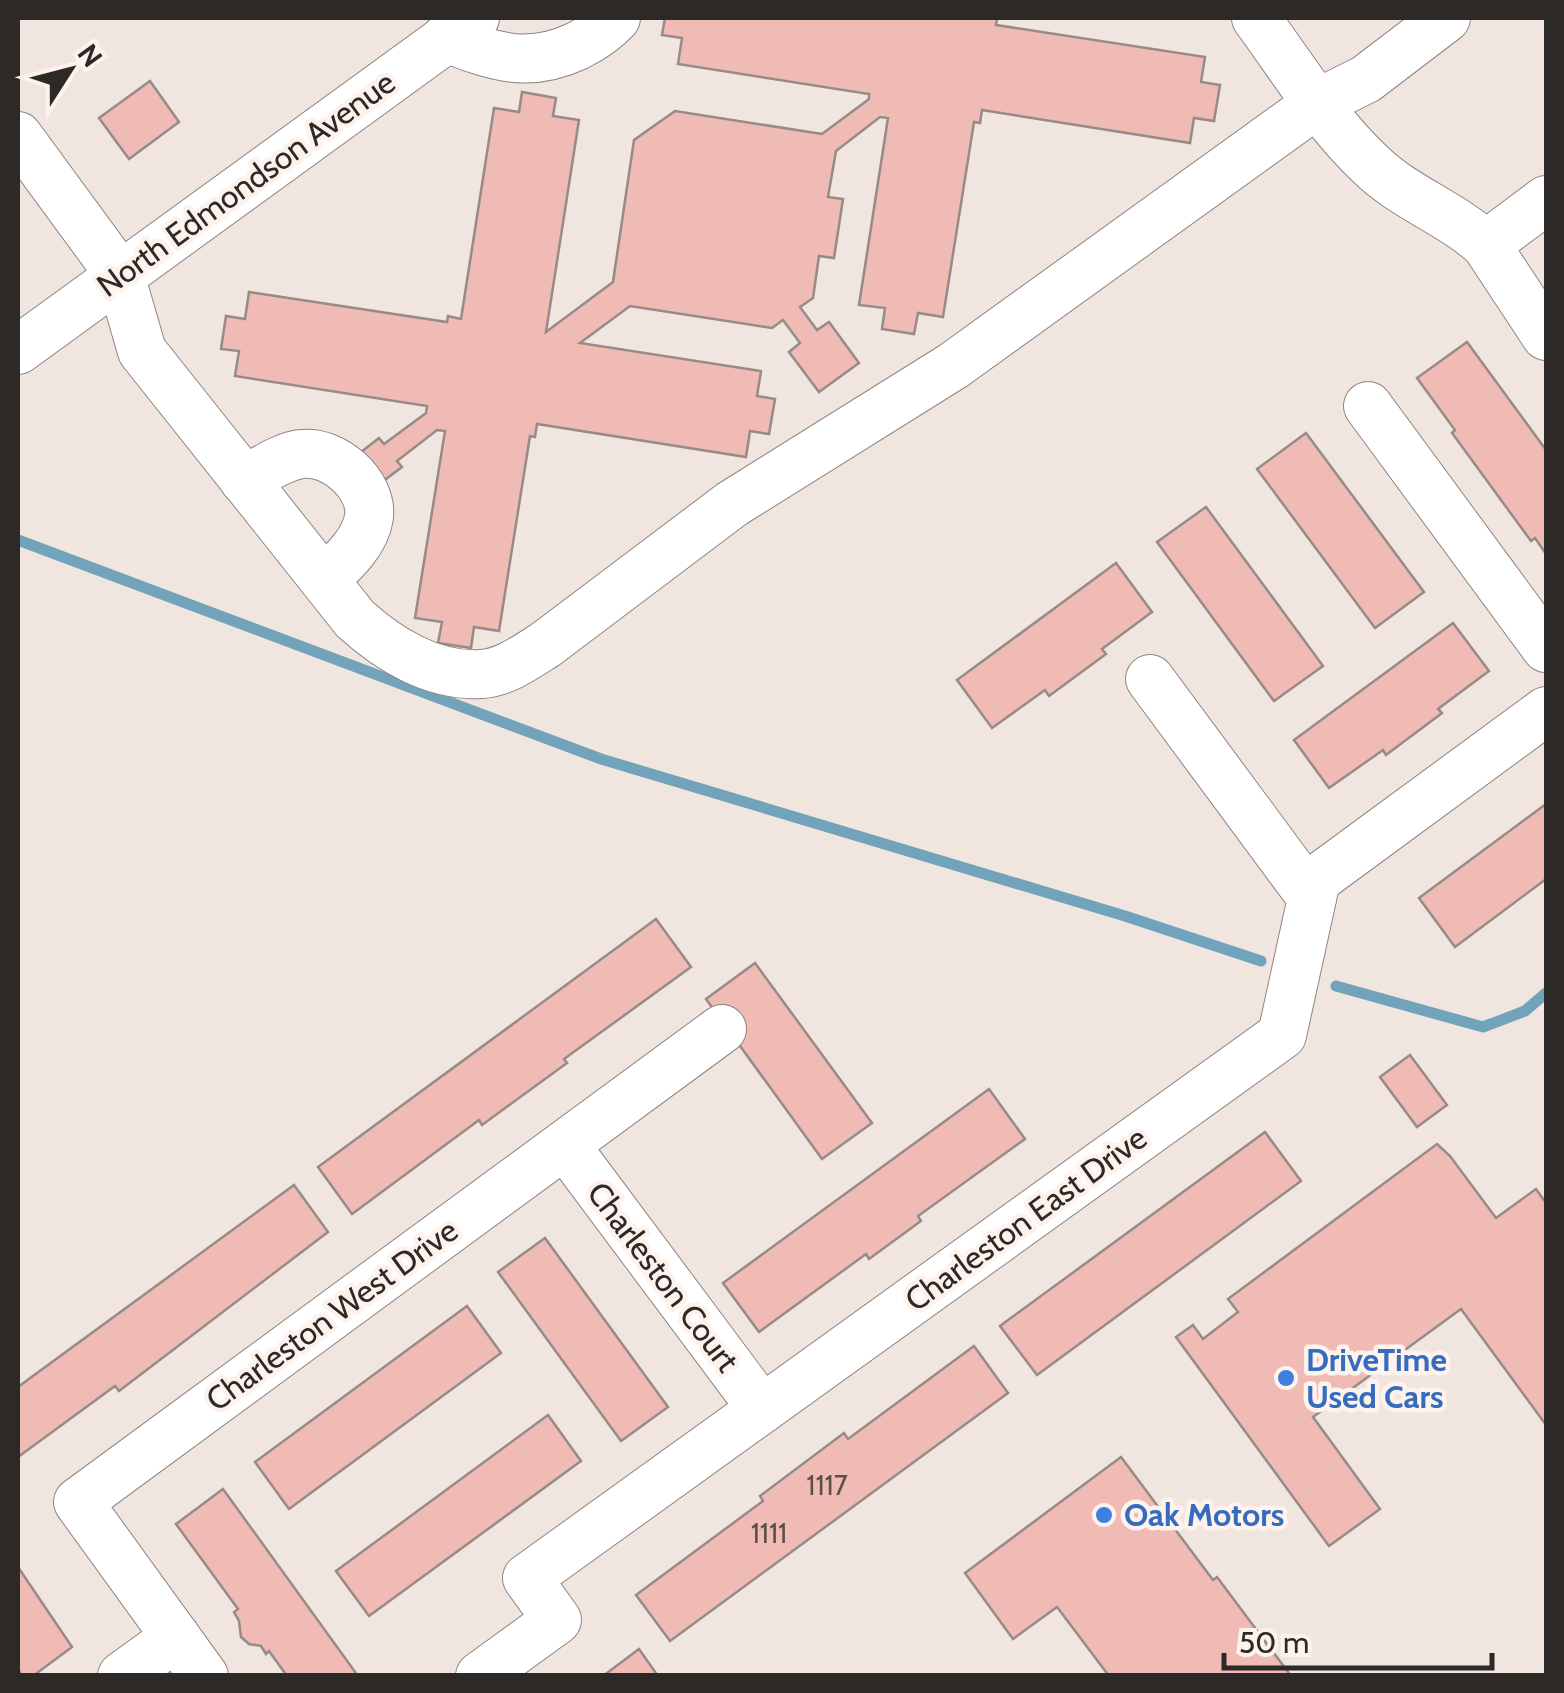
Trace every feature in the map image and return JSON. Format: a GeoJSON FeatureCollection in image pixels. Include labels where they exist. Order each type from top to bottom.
{"type":"FeatureCollection","features":[{"type":"Feature","properties":{"kind":"street"},"geometry":{"type":"LineString","coordinates":[[460,28],[511,59],[538,59],[588,40],[616,18]]}},
{"type":"Feature","properties":{"kind":"street"},"geometry":{"type":"LineString","coordinates":[[1256,18],[1370,165],[1394,185],[1462,224],[1486,244],[1546,336]]}},
{"type":"Feature","properties":{"kind":"street"},"geometry":{"type":"LineString","coordinates":[[18,136],[120,275],[142,351],[355,619],[381,643],[412,658],[445,670],[482,674],[515,664],[573,626],[732,504],[952,366],[1318,102],[1366,78],[1446,18]]}},
{"type":"Feature","properties":{"kind":"street","name":"North Edmondson Avenue"},"geometry":{"type":"LineString","coordinates":[[18,350],[460,28]]}},
{"type":"Feature","properties":{"kind":"street"},"geometry":{"type":"LineString","coordinates":[[1486,244],[1546,200]]}},
{"type":"Feature","properties":{"kind":"street"},"geometry":{"type":"LineString","coordinates":[[1368,406],[1546,648]]}},
{"type":"Feature","properties":{"kind":"street"},"geometry":{"type":"LineString","coordinates":[[244,480],[299,454],[314,454],[345,467],[369,502],[364,530],[356,546],[324,580]]}},
{"type":"Feature","properties":{"kind":"street"},"geometry":{"type":"LineString","coordinates":[[1150,679],[1312,898]]}},
{"type":"Feature","properties":{"kind":"street","name":"Charleston East Drive"},"geometry":{"type":"LineString","coordinates":[[480,1676],[557,1620],[527,1578],[1282,1035],[1316,880],[1546,710]]}},
{"type":"Feature","properties":{"kind":"street","name":"Charleston West Drive"},"geometry":{"type":"LineString","coordinates":[[204,1676],[78,1502],[722,1029]]}},
{"type":"Feature","properties":{"kind":"street","name":"Charleston Court"},"geometry":{"type":"LineString","coordinates":[[565,1144],[762,1409]]}},
{"type":"Feature","properties":{"kind":"street"},"geometry":{"type":"LineString","coordinates":[[122,1676],[176,1636]]}},
{"type":"Feature","properties":{"kind":"building"},"geometry":{"type":"Polygon","coordinates":[[[665,18],[991,18],[997,19],[996,25],[1205,57],[1201,82],[1220,85],[1214,121],[1194,118],[1190,143],[982,110],[980,123],[974,122],[943,317],[918,313],[914,334],[882,329],[885,308],[859,305],[888,118],[880,117],[836,151],[828,197],[843,199],[834,258],[819,256],[813,298],[800,307],[817,330],[829,322],[859,363],[819,392],[789,352],[800,343],[783,320],[772,328],[630,306],[580,343],[761,371],[757,396],[775,399],[769,434],[750,431],[746,457],[537,424],[535,437],[530,436],[499,631],[474,627],[471,648],[438,643],[442,622],[415,618],[445,431],[437,430],[397,461],[402,467],[378,485],[356,456],[379,438],[384,444],[426,413],[427,406],[235,376],[239,351],[221,349],[226,316],[245,319],[249,292],[447,322],[448,316],[461,319],[494,108],[519,112],[522,92],[556,98],[553,116],[579,120],[546,332],[613,282],[634,140],[675,111],[822,134],[869,99],[869,94],[678,64],[682,38],[662,35],[665,18]]]}},
{"type":"Feature","properties":{"kind":"building"},"geometry":{"type":"Polygon","coordinates":[[[150,81],[179,122],[129,159],[99,118],[150,81]]]}},
{"type":"Feature","properties":{"kind":"building"},"geometry":{"type":"Polygon","coordinates":[[[1467,342],[1546,450],[1546,554],[1535,538],[1531,541],[1417,378],[1467,342]]]}},
{"type":"Feature","properties":{"kind":"building"},"geometry":{"type":"Polygon","coordinates":[[[1306,433],[1424,592],[1375,628],[1257,469],[1306,433]]]}},
{"type":"Feature","properties":{"kind":"building"},"geometry":{"type":"Polygon","coordinates":[[[1206,507],[1323,666],[1274,701],[1157,542],[1206,507]]]}},
{"type":"Feature","properties":{"kind":"building"},"geometry":{"type":"Polygon","coordinates":[[[1116,563],[1152,612],[1102,649],[1106,654],[1049,696],[1045,690],[992,728],[957,680],[1116,563]]]}},
{"type":"Feature","properties":{"kind":"building"},"geometry":{"type":"Polygon","coordinates":[[[1453,623],[1489,671],[1386,755],[1383,750],[1329,788],[1294,740],[1453,623]]]}},
{"type":"Feature","properties":{"kind":"building"},"geometry":{"type":"Polygon","coordinates":[[[1546,804],[1546,879],[1455,947],[1419,898],[1546,804]]]}},
{"type":"Feature","properties":{"kind":"building"},"geometry":{"type":"Polygon","coordinates":[[[656,919],[691,967],[564,1059],[567,1063],[482,1125],[479,1120],[352,1214],[318,1167],[656,919]]]}},
{"type":"Feature","properties":{"kind":"building"},"geometry":{"type":"Polygon","coordinates":[[[755,963],[872,1123],[822,1159],[706,999],[755,963]]]}},
{"type":"Feature","properties":{"kind":"building"},"geometry":{"type":"Polygon","coordinates":[[[1410,1055],[1447,1105],[1417,1127],[1380,1077],[1410,1055]]]}},
{"type":"Feature","properties":{"kind":"building"},"geometry":{"type":"Polygon","coordinates":[[[989,1089],[1025,1139],[918,1216],[921,1221],[869,1259],[866,1254],[759,1332],[723,1283],[989,1089]]]}},
{"type":"Feature","properties":{"kind":"building"},"geometry":{"type":"Polygon","coordinates":[[[1265,1132],[1301,1181],[1037,1375],[1000,1326],[1265,1132]]]}},
{"type":"Feature","properties":{"kind":"building","name":"DriveTime Used Cars"},"geometry":{"type":"Polygon","coordinates":[[[1437,1144],[1496,1218],[1536,1189],[1546,1203],[1546,1425],[1461,1309],[1313,1417],[1380,1509],[1329,1546],[1176,1337],[1193,1325],[1203,1339],[1238,1312],[1228,1299],[1437,1144]]]}},
{"type":"Feature","properties":{"kind":"building"},"geometry":{"type":"Polygon","coordinates":[[[294,1185],[328,1232],[119,1391],[115,1386],[18,1457],[18,1387],[294,1185]]]}},
{"type":"Feature","properties":{"kind":"building"},"geometry":{"type":"Polygon","coordinates":[[[545,1238],[668,1407],[621,1441],[498,1272],[545,1238]]]}},
{"type":"Feature","properties":{"kind":"building"},"geometry":{"type":"Polygon","coordinates":[[[467,1306],[501,1353],[289,1509],[255,1462],[467,1306]]]}},
{"type":"Feature","properties":{"kind":"building"},"geometry":{"type":"Polygon","coordinates":[[[974,1346],[1008,1393],[670,1641],[636,1595],[763,1501],[760,1496],[844,1433],[848,1439],[974,1346]]]}},
{"type":"Feature","properties":{"kind":"building"},"geometry":{"type":"Polygon","coordinates":[[[548,1415],[581,1461],[369,1616],[336,1571],[548,1415]]]}},
{"type":"Feature","properties":{"kind":"building","name":"Oak Motors"},"geometry":{"type":"Polygon","coordinates":[[[1121,1457],[1291,1676],[1109,1676],[1057,1607],[1013,1639],[965,1573],[1121,1457]]]}},
{"type":"Feature","properties":{"kind":"building"},"geometry":{"type":"Polygon","coordinates":[[[223,1489],[358,1676],[287,1676],[269,1651],[266,1654],[261,1646],[249,1644],[241,1637],[234,1612],[238,1609],[176,1524],[223,1489]]]}},
{"type":"Feature","properties":{"kind":"building"},"geometry":{"type":"Polygon","coordinates":[[[18,1567],[72,1647],[33,1676],[22,1676],[18,1669],[18,1567]]]}},
{"type":"Feature","properties":{"kind":"building"},"geometry":{"type":"Polygon","coordinates":[[[639,1649],[658,1676],[603,1676],[639,1649]]]}},
{"type":"Feature","properties":{"kind":"waterway"},"geometry":{"type":"LineString","coordinates":[[18,540],[601,759],[1125,916],[1261,961]]}},
{"type":"Feature","properties":{"kind":"waterway"},"geometry":{"type":"LineString","coordinates":[[1336,986],[1483,1027],[1525,1011],[1546,993]]}},
{"type":"Feature","properties":{"kind":"place","name":"DriveTime Used Cars"},"geometry":{"type":"Point","coordinates":[1286,1378]}},
{"type":"Feature","properties":{"kind":"place","name":"Oak Motors"},"geometry":{"type":"Point","coordinates":[1104,1515]}}]}
